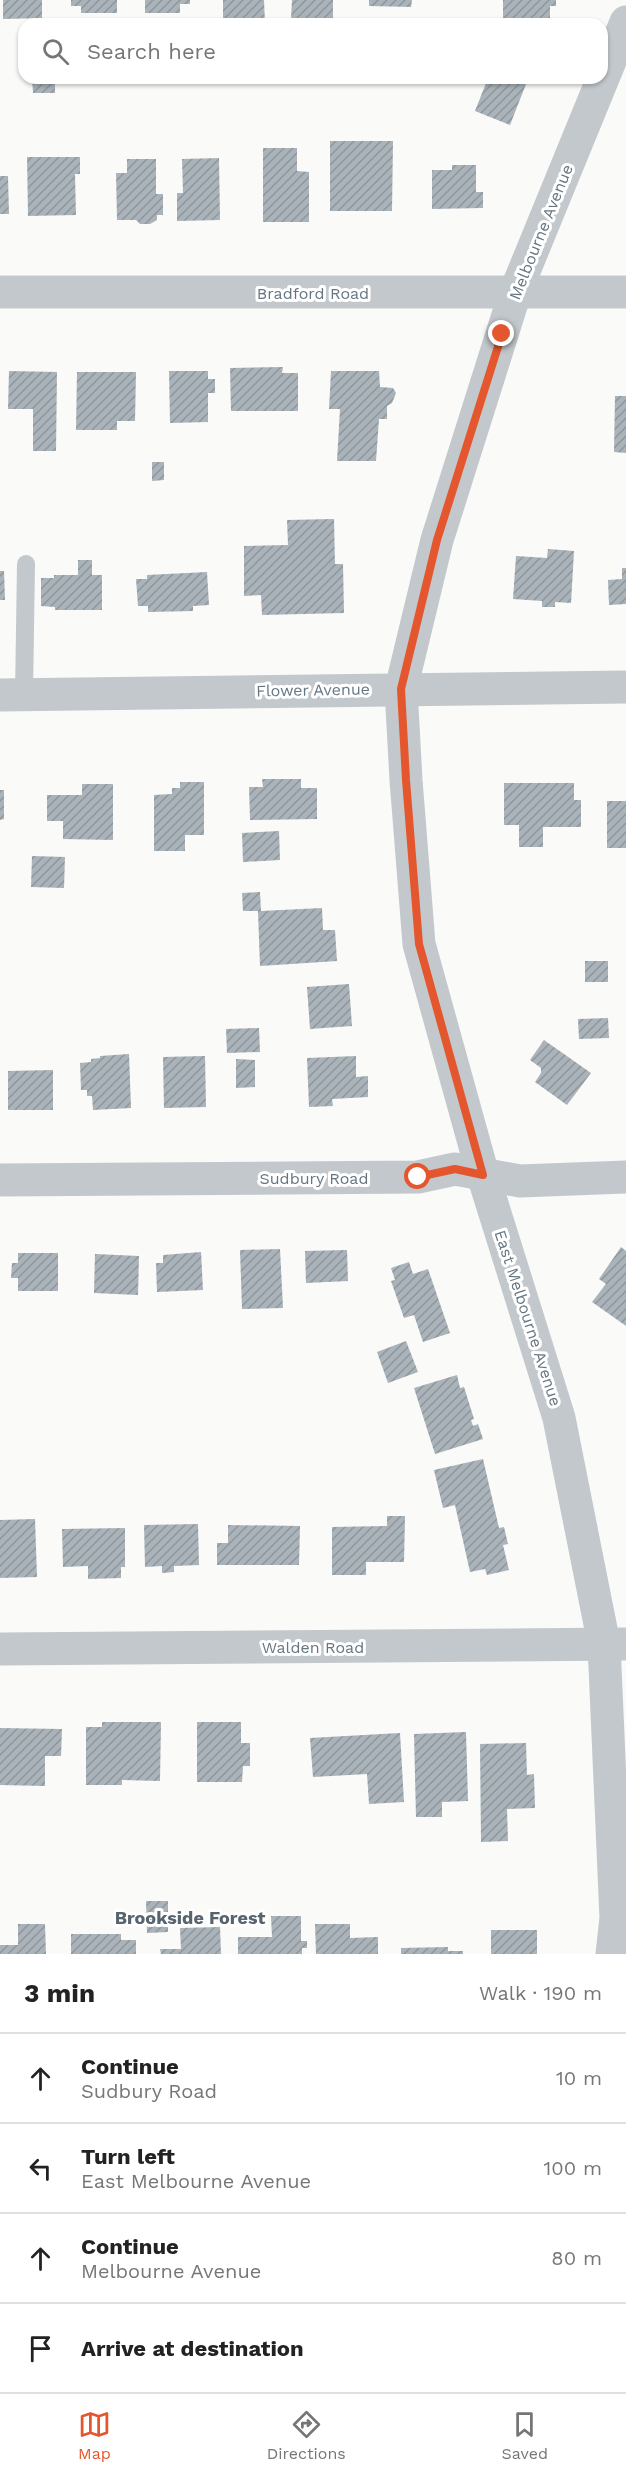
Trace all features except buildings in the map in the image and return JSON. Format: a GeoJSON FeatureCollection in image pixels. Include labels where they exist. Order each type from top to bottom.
{"type":"FeatureCollection","features":[{"type":"Feature","properties":{"kind":"street","name":"Melbourne Avenue"},"geometry":{"type":"LineString","coordinates":[[608,66],[626,22]]}},
{"type":"Feature","properties":{"kind":"street","name":"Melbourne Avenue"},"geometry":{"type":"LineString","coordinates":[[401,689],[437,540],[515,293],[601,84]]}},
{"type":"Feature","properties":{"kind":"street","name":"Bradford Road"},"geometry":{"type":"LineString","coordinates":[[0,292],[626,292]]}},
{"type":"Feature","properties":{"kind":"street","name":"Flower Avenue"},"geometry":{"type":"LineString","coordinates":[[12,695],[626,687]]}},
{"type":"Feature","properties":{"kind":"street","name":"East Melbourne Avenue"},"geometry":{"type":"LineString","coordinates":[[401,689],[419,944],[483,1175],[560,1418],[615,1644],[616,1918],[612,1954]]}},
{"type":"Feature","properties":{"kind":"street","name":"Sudbury Road"},"geometry":{"type":"LineString","coordinates":[[0,1180],[418,1177],[455,1169],[520,1181],[626,1177]]}},
{"type":"Feature","properties":{"kind":"street","name":"Walden Road"},"geometry":{"type":"LineString","coordinates":[[0,1649],[615,1644]]}},
{"type":"Feature","properties":{"kind":"lane"},"geometry":{"type":"LineString","coordinates":[[12,695],[26,564]]}},
{"type":"Feature","properties":{"kind":"district","name":"Brookside Forest"},"geometry":{"type":"Point","coordinates":[190,1917]}},
{"type":"Feature","properties":{"kind":"route"},"geometry":{"type":"LineString","coordinates":[[418,1177],[455,1169],[483,1175],[419,944],[401,689],[437,540],[502,334]]}}]}
